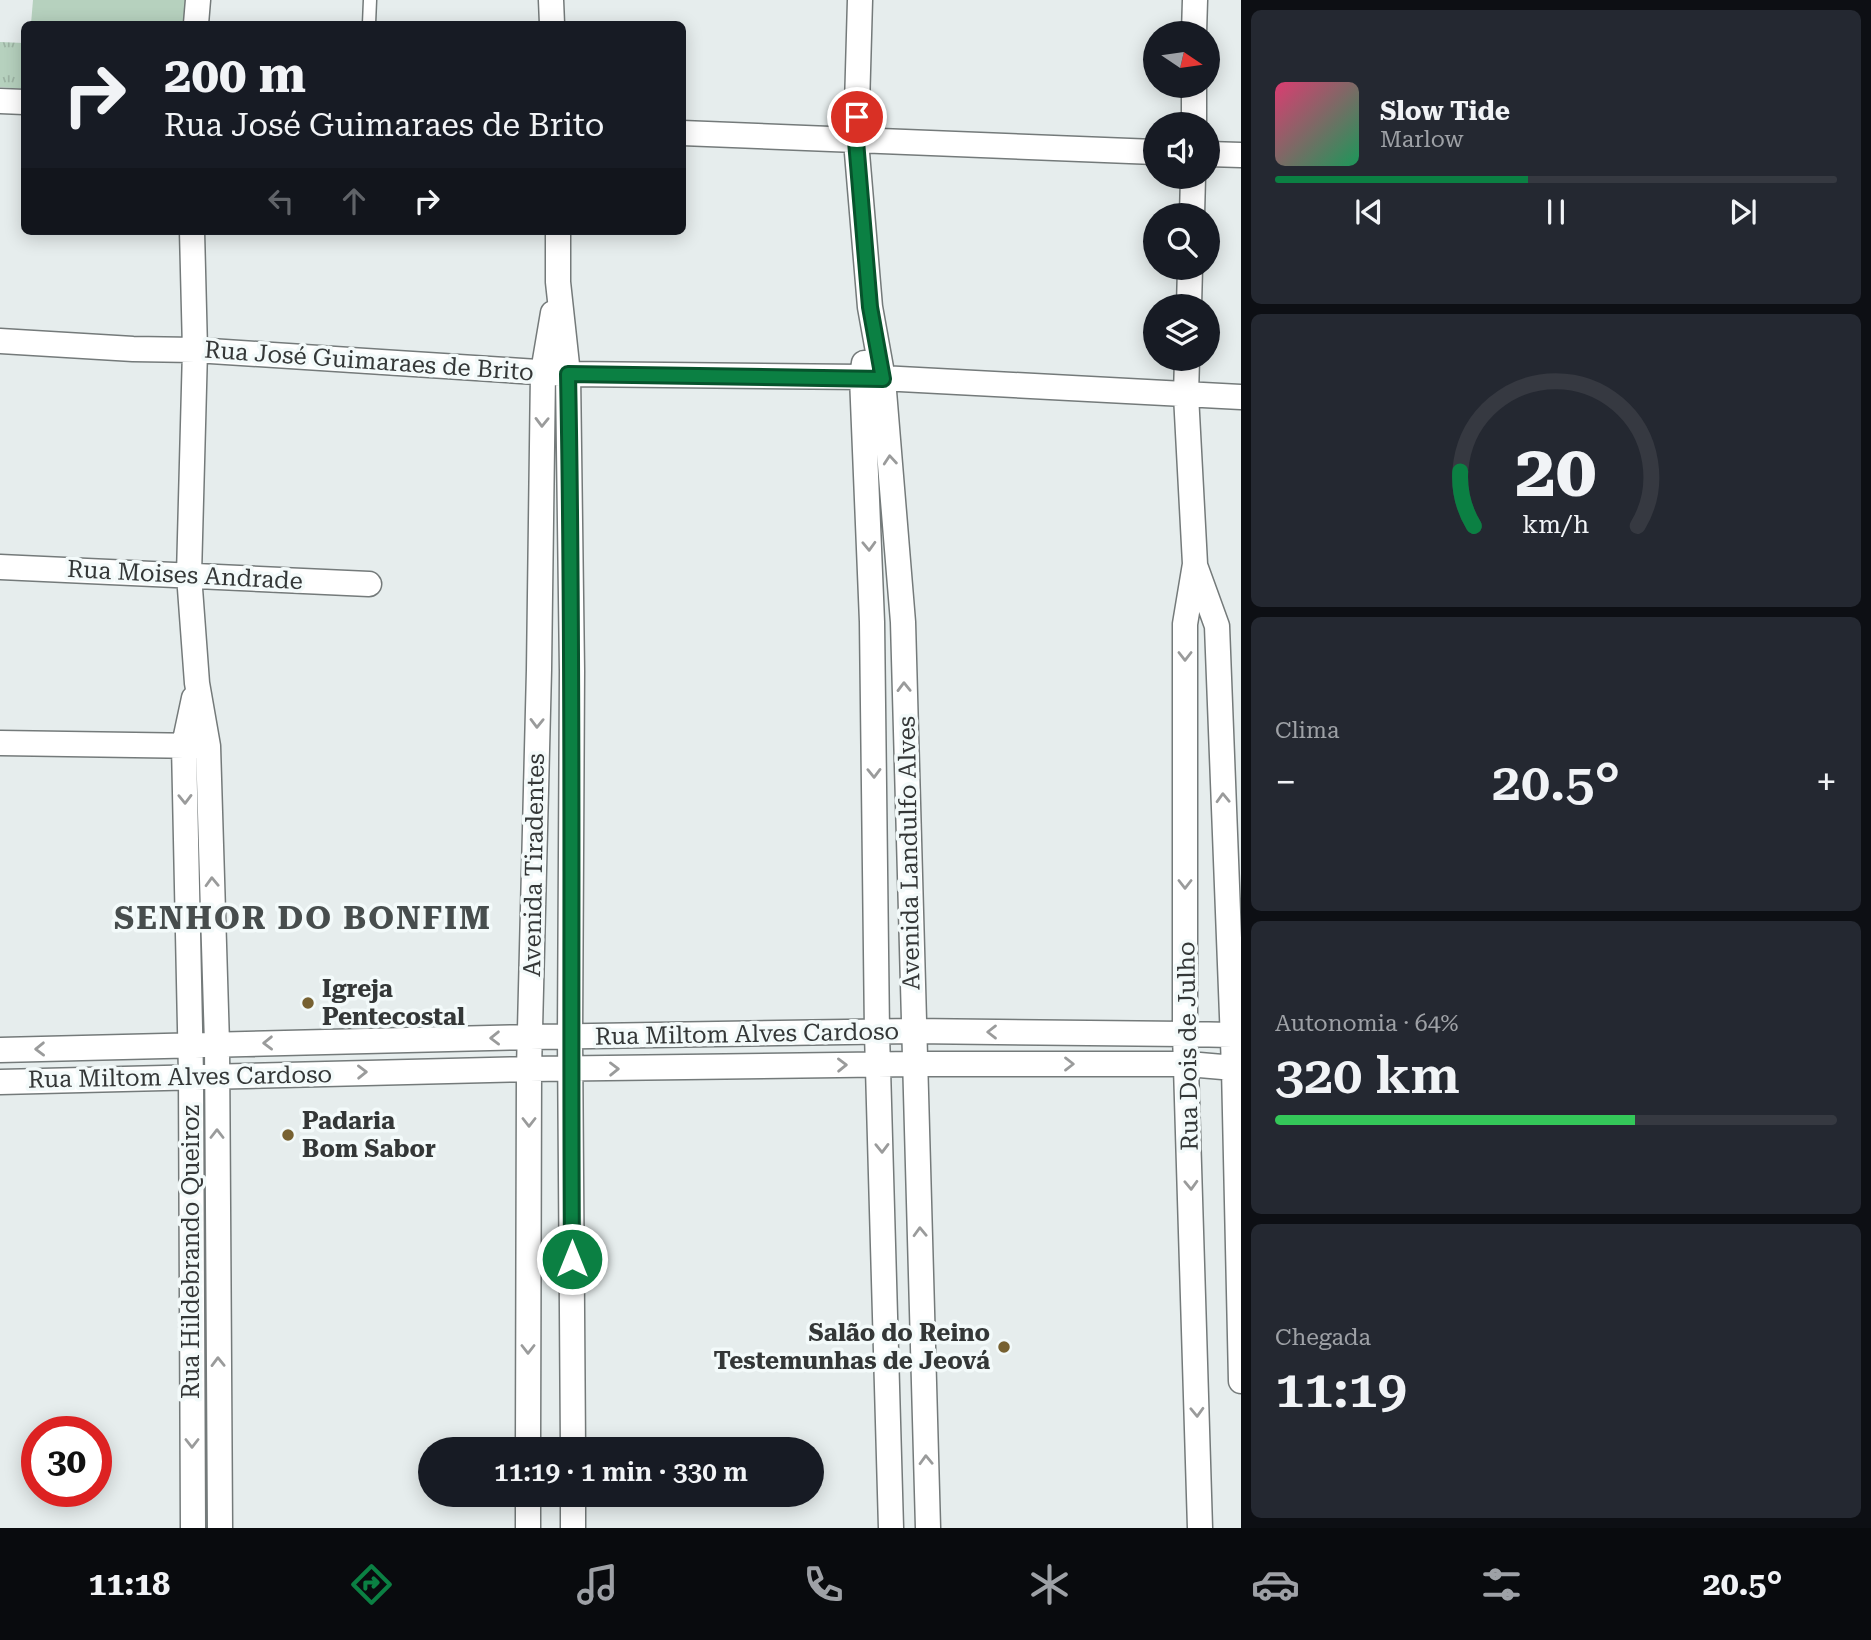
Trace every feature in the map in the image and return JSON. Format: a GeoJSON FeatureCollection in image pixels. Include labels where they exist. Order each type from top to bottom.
{"type":"FeatureCollection","features":[{"type":"Feature","properties":{"kind":"street"},"geometry":{"type":"LineString","coordinates":[[196,21],[198,0]]}},
{"type":"Feature","properties":{"kind":"street"},"geometry":{"type":"LineString","coordinates":[[551,0],[552,21]]}},
{"type":"Feature","properties":{"kind":"street","name":"Avenida Landulfo Alves"},"geometry":{"type":"LineString","coordinates":[[860,0],[856,141],[873,378],[872,622],[877,1032],[891,1528]]}},
{"type":"Feature","properties":{"kind":"street"},"geometry":{"type":"LineString","coordinates":[[1195,0],[1195,21]]}},
{"type":"Feature","properties":{"kind":"street"},"geometry":{"type":"LineString","coordinates":[[0,101],[21,102]]}},
{"type":"Feature","properties":{"kind":"street"},"geometry":{"type":"LineString","coordinates":[[686,133],[1143,152]]}},
{"type":"Feature","properties":{"kind":"street"},"geometry":{"type":"LineString","coordinates":[[1220,154],[1241,155]]}},
{"type":"Feature","properties":{"kind":"street","name":"Rua Hildebrando Queiroz"},"geometry":{"type":"LineString","coordinates":[[192,235],[195,350],[189,575],[197,683],[191,1046],[192,1528]]}},
{"type":"Feature","properties":{"kind":"street","name":"Avenida Tiradentes"},"geometry":{"type":"LineString","coordinates":[[558,235],[558,282],[568,374],[572,671],[570,1070],[573,1437]]}},
{"type":"Feature","properties":{"kind":"street","name":"Avenida Tiradentes"},"geometry":{"type":"LineString","coordinates":[[528,1437],[529,1069],[543,372],[558,282]]}},
{"type":"Feature","properties":{"kind":"street","name":"Rua José Guimaraes de Brito"},"geometry":{"type":"LineString","coordinates":[[0,341],[195,350],[568,374],[873,378],[1241,397]]}},
{"type":"Feature","properties":{"kind":"street","name":"Rua Dois de Julho"},"geometry":{"type":"LineString","coordinates":[[1187,371],[1186,395],[1195,564],[1185,624],[1185,1034],[1200,1528]]}},
{"type":"Feature","properties":{"kind":"street","name":"Avenida Landulfo Alves"},"geometry":{"type":"LineString","coordinates":[[873,378],[903,622],[928,1528]]}},
{"type":"Feature","properties":{"kind":"street","name":"Rua Dois de Julho"},"geometry":{"type":"LineString","coordinates":[[1195,564],[1229,628],[1241,1381]]}},
{"type":"Feature","properties":{"kind":"street","name":"Rua Moises Andrade"},"geometry":{"type":"LineString","coordinates":[[0,567],[369,584]]}},
{"type":"Feature","properties":{"kind":"street"},"geometry":{"type":"LineString","coordinates":[[872,622],[903,622]]}},
{"type":"Feature","properties":{"kind":"street"},"geometry":{"type":"LineString","coordinates":[[1185,624],[1229,628]]}},
{"type":"Feature","properties":{"kind":"street"},"geometry":{"type":"LineString","coordinates":[[539,670],[572,671]]}},
{"type":"Feature","properties":{"kind":"street"},"geometry":{"type":"LineString","coordinates":[[0,743],[196,746]]}},
{"type":"Feature","properties":{"kind":"street","name":"Rua Hildebrando Queiroz"},"geometry":{"type":"LineString","coordinates":[[196,746],[217,1044],[220,1528]]}},
{"type":"Feature","properties":{"kind":"street","name":"Rua Miltom Alves Cardoso"},"geometry":{"type":"LineString","coordinates":[[0,1050],[913,1031],[1236,1036]]}},
{"type":"Feature","properties":{"kind":"street","name":"Rua Miltom Alves Cardoso"},"geometry":{"type":"LineString","coordinates":[[0,1082],[191,1075],[915,1064],[1188,1064],[1238,1067]]}},
{"type":"Feature","properties":{"kind":"street"},"geometry":{"type":"LineString","coordinates":[[191,1248],[217,1248]]}},
{"type":"Feature","properties":{"kind":"street"},"geometry":{"type":"LineString","coordinates":[[528,1507],[528,1528]]}},
{"type":"Feature","properties":{"kind":"street"},"geometry":{"type":"LineString","coordinates":[[573,1507],[573,1528]]}},
{"type":"Feature","properties":{"kind":"lane"},"geometry":{"type":"LineString","coordinates":[[369,21],[370,0]]}},
{"type":"Feature","properties":{"kind":"green space"},"geometry":{"type":"Polygon","coordinates":[[[33,0],[202,0],[202,21],[31,21],[33,0]]]}},
{"type":"Feature","properties":{"kind":"green space"},"geometry":{"type":"Polygon","coordinates":[[[0,42],[21,43],[21,89],[0,87],[0,42]]]}},
{"type":"Feature","properties":{"kind":"place","name":"Igreja Pentecostal"},"geometry":{"type":"Point","coordinates":[308,1003]}},
{"type":"Feature","properties":{"kind":"place","name":"Padaria Bom Sabor"},"geometry":{"type":"Point","coordinates":[288,1135]}},
{"type":"Feature","properties":{"kind":"place","name":"Salão do Reino Testemunhas de Jeová"},"geometry":{"type":"Point","coordinates":[1004,1347]}},
{"type":"Feature","properties":{"kind":"district","name":"SENHOR DO BONFIM"},"geometry":{"type":"Point","coordinates":[303,918]}},
{"type":"Feature","properties":{"kind":"route"},"geometry":{"type":"LineString","coordinates":[[572,1259],[572,671],[568,374],[883,379],[870,307],[856,141],[857,117]]}}]}
